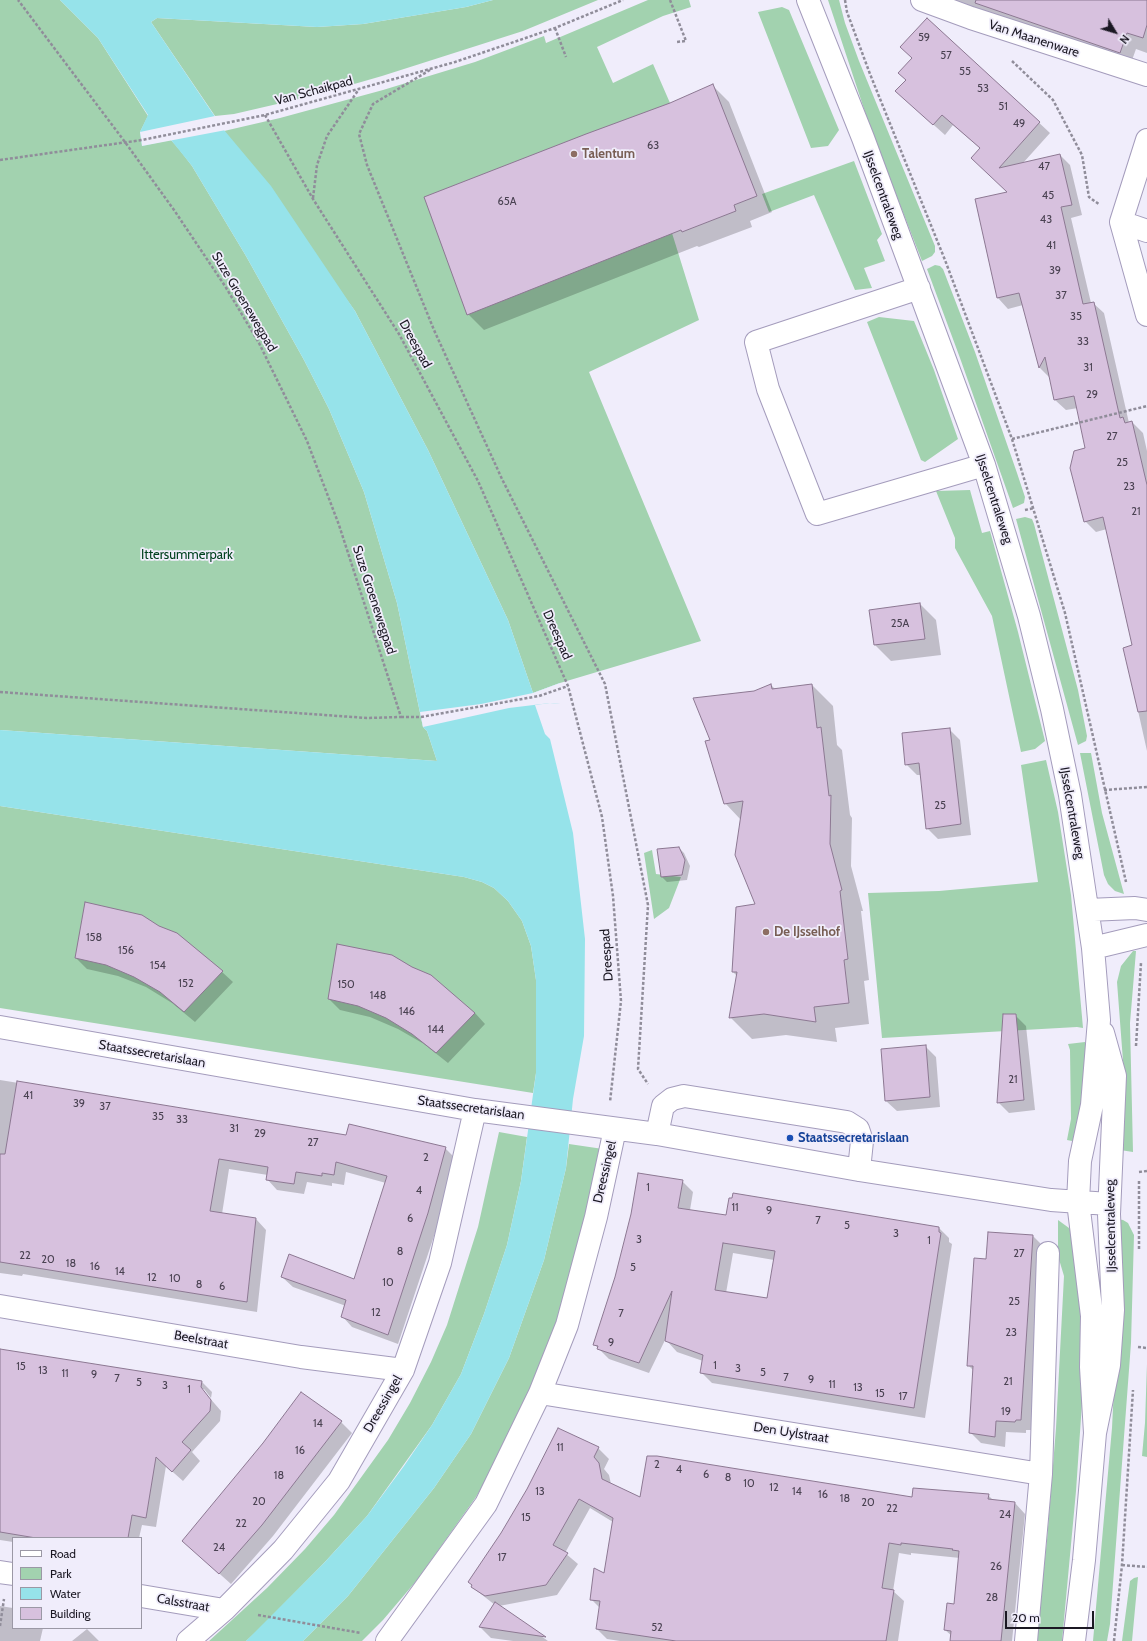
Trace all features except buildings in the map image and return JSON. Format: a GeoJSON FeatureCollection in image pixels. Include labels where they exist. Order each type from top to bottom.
{"type":"FeatureCollection","features":[{"type":"Feature","properties":{"kind":"street","name":"IJsselcentraleweg"},"geometry":{"type":"LineString","coordinates":[[808,0],[863,138],[984,465],[1027,608],[1052,709],[1070,795],[1093,948],[1099,1020],[1092,1106],[1080,1161],[1078,1202],[1092,1316],[1091,1367],[1095,1433]]}},
{"type":"Feature","properties":{"kind":"street","name":"Van Maanenware"},"geometry":{"type":"LineString","coordinates":[[922,0],[971,18],[1147,75]]}},
{"type":"Feature","properties":{"kind":"street"},"geometry":{"type":"LineString","coordinates":[[1147,140],[1121,222],[1147,315]]}},
{"type":"Feature","properties":{"kind":"street"},"geometry":{"type":"LineString","coordinates":[[1121,222],[1147,231]]}},
{"type":"Feature","properties":{"kind":"street"},"geometry":{"type":"LineString","coordinates":[[919,288],[756,342],[768,389],[817,514],[984,465]]}},
{"type":"Feature","properties":{"kind":"street"},"geometry":{"type":"LineString","coordinates":[[1088,910],[1135,908],[1147,910]]}},
{"type":"Feature","properties":{"kind":"street"},"geometry":{"type":"LineString","coordinates":[[1093,948],[1147,935]]}},
{"type":"Feature","properties":{"kind":"street","name":"IJsselcentraleweg"},"geometry":{"type":"LineString","coordinates":[[1075,1638],[1095,1433],[1109,1365],[1113,1310],[1109,1204],[1115,1076],[1099,1020]]}},
{"type":"Feature","properties":{"kind":"street","name":"Staatssecretarislaan"},"geometry":{"type":"LineString","coordinates":[[0,1027],[475,1110],[524,1115],[611,1129],[657,1134],[859,1170],[1051,1200],[1109,1204]]}},
{"type":"Feature","properties":{"kind":"street"},"geometry":{"type":"LineString","coordinates":[[657,1134],[663,1106],[672,1099],[684,1096],[847,1122],[858,1129],[862,1141],[859,1170]]}},
{"type":"Feature","properties":{"kind":"street","name":"Dreessingel"},"geometry":{"type":"LineString","coordinates":[[188,1641],[224,1610],[283,1550],[339,1481],[403,1370],[440,1263],[475,1110]]}},
{"type":"Feature","properties":{"kind":"street","name":"Dreessingel"},"geometry":{"type":"LineString","coordinates":[[392,1640],[486,1504],[540,1392],[567,1325],[596,1217],[611,1129]]}},
{"type":"Feature","properties":{"kind":"street"},"geometry":{"type":"LineString","coordinates":[[1026,1641],[1041,1474],[1048,1252]]}},
{"type":"Feature","properties":{"kind":"street","name":"Beelstraat"},"geometry":{"type":"LineString","coordinates":[[0,1306],[301,1358],[403,1370]]}},
{"type":"Feature","properties":{"kind":"street","name":"Den Uylstraat"},"geometry":{"type":"LineString","coordinates":[[540,1392],[1041,1474]]}},
{"type":"Feature","properties":{"kind":"street"},"geometry":{"type":"LineString","coordinates":[[0,1572],[12,1574]]}},
{"type":"Feature","properties":{"kind":"street","name":"Calsstraat"},"geometry":{"type":"LineString","coordinates":[[142,1596],[224,1610]]}},
{"type":"Feature","properties":{"kind":"path","name":"Suze Groenewegpad"},"geometry":{"type":"LineString","coordinates":[[18,0],[125,142],[174,210],[225,286],[259,343],[307,441],[339,525],[401,717]]}},
{"type":"Feature","properties":{"kind":"path","name":"Van Schaikpad"},"geometry":{"type":"LineString","coordinates":[[0,160],[142,140],[265,115],[430,70],[555,28],[623,0]]}},
{"type":"Feature","properties":{"kind":"path"},"geometry":{"type":"LineString","coordinates":[[670,0],[686,41],[676,42]]}},
{"type":"Feature","properties":{"kind":"path"},"geometry":{"type":"LineString","coordinates":[[555,28],[566,57]]}},
{"type":"Feature","properties":{"kind":"path"},"geometry":{"type":"LineString","coordinates":[[1010,58],[1054,100],[1082,155],[1088,197],[1121,222]]}},
{"type":"Feature","properties":{"kind":"path"},"geometry":{"type":"LineString","coordinates":[[430,70],[373,104],[359,134],[367,166],[434,330],[502,479],[605,684],[648,905],[638,1069],[663,1106]]}},
{"type":"Feature","properties":{"kind":"path"},"geometry":{"type":"LineString","coordinates":[[313,199],[317,165],[327,136],[359,89]]}},
{"type":"Feature","properties":{"kind":"path","name":"Dreespad"},"geometry":{"type":"LineString","coordinates":[[265,115],[313,199],[399,334],[478,481],[568,686],[602,817],[613,896],[620,1001],[611,1129]]}},
{"type":"Feature","properties":{"kind":"path"},"geometry":{"type":"LineString","coordinates":[[1012,440],[1147,406]]}},
{"type":"Feature","properties":{"kind":"path"},"geometry":{"type":"LineString","coordinates":[[0,692],[367,718],[421,717],[539,696],[568,686]]}},
{"type":"Feature","properties":{"kind":"path"},"geometry":{"type":"LineString","coordinates":[[1104,790],[1147,787]]}},
{"type":"Feature","properties":{"kind":"path"},"geometry":{"type":"LineString","coordinates":[[1139,1172],[1147,1172]]}},
{"type":"Feature","properties":{"kind":"path"},"geometry":{"type":"LineString","coordinates":[[1136,1346],[1147,1348]]}},
{"type":"Feature","properties":{"kind":"path"},"geometry":{"type":"LineString","coordinates":[[1122,1565],[1147,1567]]}},
{"type":"Feature","properties":{"kind":"path"},"geometry":{"type":"LineString","coordinates":[[260,1615],[359,1633]]}},
{"type":"Feature","properties":{"kind":"green space","name":"Ittersummerpark"},"geometry":{"type":"Polygon","coordinates":[[[0,0],[60,0],[98,38],[148,116],[140,132],[171,140],[179,149],[192,166],[246,256],[304,360],[329,409],[364,492],[397,603],[423,727],[427,731],[437,761],[0,730],[0,0]]]}},
{"type":"Feature","properties":{"kind":"green space"},"geometry":{"type":"Polygon","coordinates":[[[493,0],[598,0],[523,31],[382,76],[316,95],[234,114],[215,116],[151,22],[157,18],[317,27],[363,24],[466,7],[493,0]]]}},
{"type":"Feature","properties":{"kind":"green space"},"geometry":{"type":"Polygon","coordinates":[[[648,0],[689,0],[691,7],[663,16],[597,47],[613,83],[653,64],[670,103],[672,233],[699,320],[589,372],[701,641],[560,683],[533,693],[508,620],[428,450],[355,311],[224,131],[280,118],[383,90],[475,62],[544,36],[546,43],[648,0]]]}},
{"type":"Feature","properties":{"kind":"green space"},"geometry":{"type":"Polygon","coordinates":[[[828,0],[839,0],[845,23],[859,61],[935,246],[935,252],[932,256],[922,261],[872,133],[828,0]]]}},
{"type":"Feature","properties":{"kind":"green space"},"geometry":{"type":"Polygon","coordinates":[[[782,7],[789,10],[839,130],[828,146],[811,148],[758,12],[782,7]]]}},
{"type":"Feature","properties":{"kind":"green space"},"geometry":{"type":"Polygon","coordinates":[[[854,161],[882,234],[877,240],[885,261],[864,268],[872,288],[855,290],[814,195],[769,212],[762,194],[854,161]]]}},
{"type":"Feature","properties":{"kind":"green space"},"geometry":{"type":"Polygon","coordinates":[[[935,265],[940,266],[943,269],[975,352],[1025,497],[1024,503],[1013,508],[927,269],[935,265]]]}},
{"type":"Feature","properties":{"kind":"green space"},"geometry":{"type":"Polygon","coordinates":[[[879,317],[914,321],[934,370],[958,439],[925,462],[921,460],[867,322],[879,317]]]}},
{"type":"Feature","properties":{"kind":"green space"},"geometry":{"type":"Polygon","coordinates":[[[970,490],[982,533],[990,531],[1018,632],[1045,741],[1035,749],[1021,752],[992,616],[955,548],[955,538],[936,491],[970,490]]]}},
{"type":"Feature","properties":{"kind":"green space"},"geometry":{"type":"Polygon","coordinates":[[[1025,517],[1032,519],[1034,524],[1078,690],[1087,736],[1086,741],[1078,745],[1016,519],[1025,517]]]}},
{"type":"Feature","properties":{"kind":"green space"},"geometry":{"type":"Polygon","coordinates":[[[1080,753],[1091,753],[1102,813],[1124,894],[1115,891],[1108,884],[1104,875],[1080,753]]]}},
{"type":"Feature","properties":{"kind":"green space"},"geometry":{"type":"Polygon","coordinates":[[[1046,760],[1058,812],[1071,895],[1083,1028],[1077,1027],[882,1038],[868,893],[939,891],[1038,882],[1021,765],[1046,760]]]}},
{"type":"Feature","properties":{"kind":"green space"},"geometry":{"type":"Polygon","coordinates":[[[0,806],[464,877],[482,882],[494,888],[508,901],[522,921],[531,946],[536,980],[536,1073],[533,1093],[0,1008],[0,806]]]}},
{"type":"Feature","properties":{"kind":"green space"},"geometry":{"type":"Polygon","coordinates":[[[652,850],[656,874],[681,877],[669,908],[654,919],[644,853],[652,850]]]}},
{"type":"Feature","properties":{"kind":"green space"},"geometry":{"type":"Polygon","coordinates":[[[1133,951],[1136,951],[1130,1023],[1133,1152],[1120,1150],[1124,1074],[1117,982],[1121,966],[1133,951]]]}},
{"type":"Feature","properties":{"kind":"green space"},"geometry":{"type":"Polygon","coordinates":[[[1085,1042],[1085,1079],[1077,1142],[1067,1140],[1071,1119],[1070,1050],[1068,1044],[1085,1042]]]}},
{"type":"Feature","properties":{"kind":"green space"},"geometry":{"type":"Polygon","coordinates":[[[499,1132],[527,1137],[521,1181],[507,1245],[484,1314],[461,1374],[432,1425],[367,1516],[324,1563],[257,1631],[246,1641],[209,1641],[267,1588],[305,1549],[334,1515],[388,1440],[410,1403],[431,1362],[447,1325],[478,1227],[499,1132]]]}},
{"type":"Feature","properties":{"kind":"green space"},"geometry":{"type":"Polygon","coordinates":[[[569,1144],[603,1149],[592,1203],[545,1363],[502,1453],[476,1497],[417,1580],[383,1620],[362,1641],[303,1641],[348,1596],[434,1488],[471,1434],[509,1358],[544,1260],[566,1168],[569,1144]]]}},
{"type":"Feature","properties":{"kind":"green space"},"geometry":{"type":"Polygon","coordinates":[[[1117,1219],[1128,1223],[1134,1235],[1131,1343],[1110,1624],[1107,1641],[1093,1641],[1112,1428],[1115,1367],[1117,1219]]]}},
{"type":"Feature","properties":{"kind":"green space"},"geometry":{"type":"Polygon","coordinates":[[[1058,1220],[1069,1228],[1075,1237],[1082,1261],[1083,1388],[1076,1491],[1062,1641],[1036,1641],[1047,1540],[1056,1428],[1064,1276],[1058,1256],[1058,1220]]]}},
{"type":"Feature","properties":{"kind":"green space"},"geometry":{"type":"Polygon","coordinates":[[[1147,1364],[1147,1457],[1142,1456],[1145,1423],[1147,1364]]]}},
{"type":"Feature","properties":{"kind":"green space"},"geometry":{"type":"Polygon","coordinates":[[[1138,1577],[1132,1641],[1122,1641],[1130,1581],[1138,1577]]]}},
{"type":"Feature","properties":{"kind":"water"},"geometry":{"type":"Polygon","coordinates":[[[60,0],[493,0],[466,7],[363,24],[317,27],[157,18],[151,22],[224,130],[271,186],[355,311],[428,450],[508,620],[533,693],[560,683],[560,704],[550,703],[535,705],[545,734],[550,739],[573,833],[585,939],[584,1036],[573,1099],[566,1168],[544,1260],[509,1358],[471,1434],[434,1488],[348,1596],[303,1641],[246,1641],[324,1563],[367,1516],[432,1425],[461,1374],[484,1314],[507,1245],[521,1181],[536,1073],[536,980],[531,946],[522,921],[508,901],[494,888],[482,882],[464,877],[0,806],[0,730],[437,761],[427,731],[423,727],[397,603],[364,492],[329,409],[304,360],[246,256],[192,166],[171,140],[142,146],[140,132],[148,115],[98,38],[60,0]]]}},
{"type":"Feature","properties":{"kind":"pier"},"geometry":{"type":"Polygon","coordinates":[[[217,116],[226,130],[142,146],[140,132],[217,116]]]}},
{"type":"Feature","properties":{"kind":"pier"},"geometry":{"type":"Polygon","coordinates":[[[560,683],[560,704],[550,703],[509,708],[423,727],[420,712],[481,704],[533,693],[560,683]]]}},
{"type":"Feature","properties":{"kind":"place","name":"Talentum"},"geometry":{"type":"Point","coordinates":[574,154]}},
{"type":"Feature","properties":{"kind":"place","name":"De IJsselhof"},"geometry":{"type":"Point","coordinates":[766,932]}},
{"type":"Feature","properties":{"kind":"place","name":"Staatssecretarislaan"},"geometry":{"type":"Point","coordinates":[790,1138]}}]}
